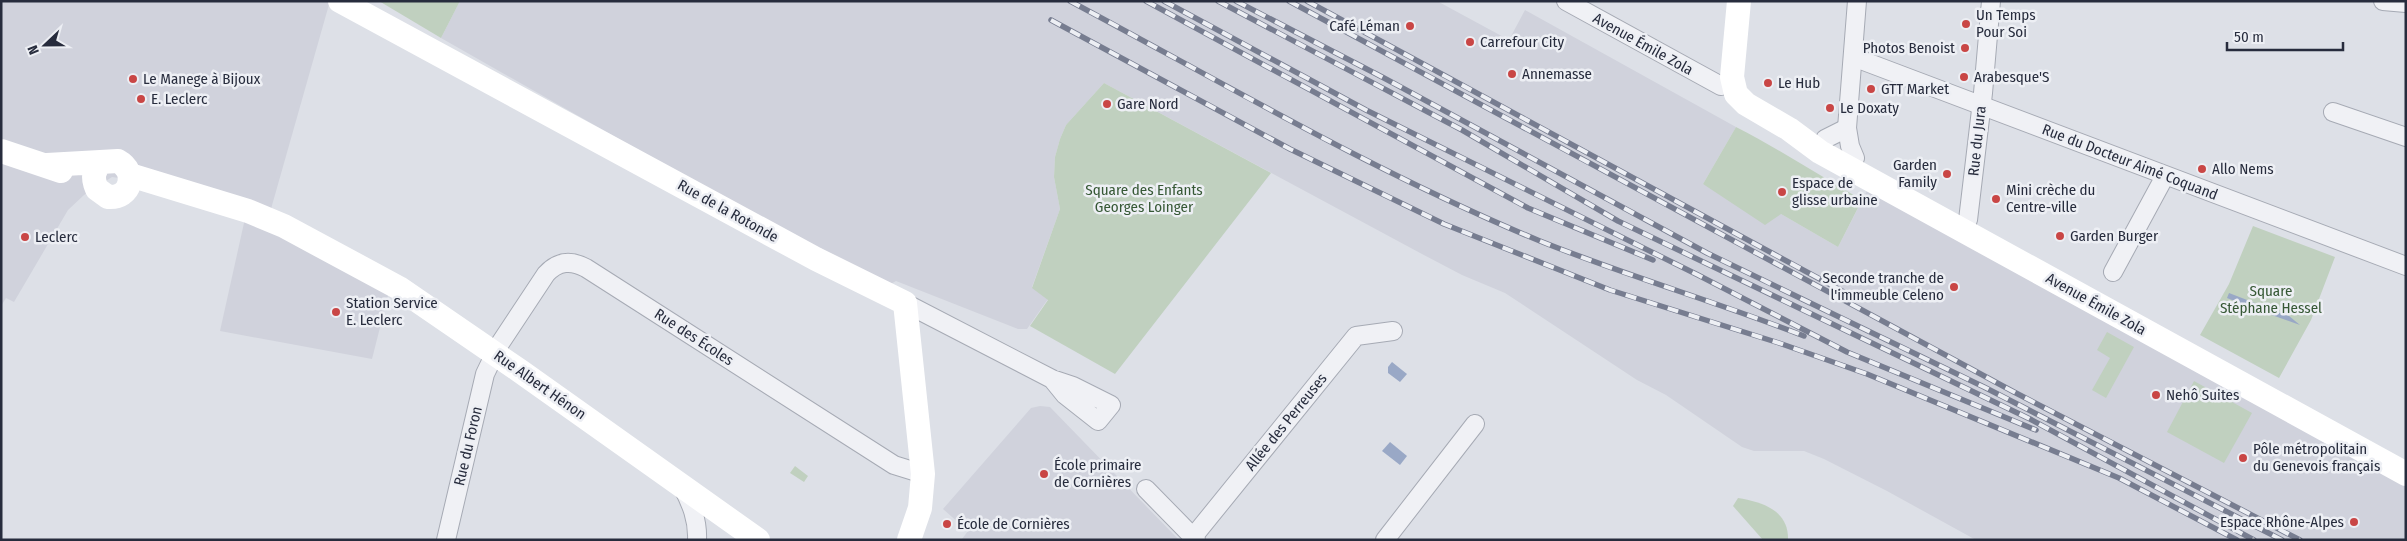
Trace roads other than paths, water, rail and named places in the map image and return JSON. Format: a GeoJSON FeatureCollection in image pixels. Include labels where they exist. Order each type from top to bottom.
{"type":"FeatureCollection","features":[{"type":"Feature","properties":{"kind":"street","name":"Rue de la Rotonde"},"geometry":{"type":"LineString","coordinates":[[340,1],[851,276],[905,303]]}},
{"type":"Feature","properties":{"kind":"street","name":"Avenue Émile Zola"},"geometry":{"type":"LineString","coordinates":[[1566,1],[1725,84],[1735,104],[1755,110],[1789,129],[1855,158],[2406,460]]}},
{"type":"Feature","properties":{"kind":"street"},"geometry":{"type":"LineString","coordinates":[[1725,84],[1734,49],[1739,1]]}},
{"type":"Feature","properties":{"kind":"street"},"geometry":{"type":"LineString","coordinates":[[1855,158],[1850,146],[1847,128],[1857,1]]}},
{"type":"Feature","properties":{"kind":"street","name":"Rue du Jura"},"geometry":{"type":"LineString","coordinates":[[1968,220],[1991,1]]}},
{"type":"Feature","properties":{"kind":"street"},"geometry":{"type":"LineString","coordinates":[[2383,1],[2406,3]]}},
{"type":"Feature","properties":{"kind":"street","name":"Rue du Docteur Aimé Coquand"},"geometry":{"type":"LineString","coordinates":[[1854,57],[2406,266]]}},
{"type":"Feature","properties":{"kind":"street"},"geometry":{"type":"LineString","coordinates":[[2333,112],[2406,137]]}},
{"type":"Feature","properties":{"kind":"street"},"geometry":{"type":"LineString","coordinates":[[1816,141],[1847,128]]}},
{"type":"Feature","properties":{"kind":"street","name":"Avenue Émile Zola"},"geometry":{"type":"LineString","coordinates":[[1816,141],[2406,474]]}},
{"type":"Feature","properties":{"kind":"street","name":"Rue Albert Hénon"},"geometry":{"type":"LineString","coordinates":[[1,151],[47,165],[98,173]]}},
{"type":"Feature","properties":{"kind":"street","name":"Rue Albert Hénon"},"geometry":{"type":"LineString","coordinates":[[108,160],[118,161],[126,166],[129,181],[122,194],[111,197],[100,193],[98,173],[108,160]]}},
{"type":"Feature","properties":{"kind":"street"},"geometry":{"type":"LineString","coordinates":[[2112,272],[2165,176]]}},
{"type":"Feature","properties":{"kind":"street","name":"Rue Albert Hénon"},"geometry":{"type":"LineString","coordinates":[[129,181],[151,191],[199,203],[315,244],[408,293],[758,540]]}},
{"type":"Feature","properties":{"kind":"street","name":"Rue des Écoles"},"geometry":{"type":"LineString","coordinates":[[494,353],[546,274],[558,264],[574,262],[600,276],[894,465],[923,474]]}},
{"type":"Feature","properties":{"kind":"street"},"geometry":{"type":"LineString","coordinates":[[905,303],[1052,379]]}},
{"type":"Feature","properties":{"kind":"street"},"geometry":{"type":"LineString","coordinates":[[905,303],[923,474],[920,508],[909,540]]}},
{"type":"Feature","properties":{"kind":"street","name":"Allée des Perreuses"},"geometry":{"type":"LineString","coordinates":[[1194,538],[1356,336],[1394,331]]}},
{"type":"Feature","properties":{"kind":"street","name":"Rue du Foron"},"geometry":{"type":"LineString","coordinates":[[446,540],[485,374],[494,353]]}},
{"type":"Feature","properties":{"kind":"street"},"geometry":{"type":"LineString","coordinates":[[1385,540],[1475,424]]}},
{"type":"Feature","properties":{"kind":"street"},"geometry":{"type":"LineString","coordinates":[[682,486],[690,504],[697,534]]}},
{"type":"Feature","properties":{"kind":"street"},"geometry":{"type":"LineString","coordinates":[[1146,489],[1194,538]]}},
{"type":"Feature","properties":{"kind":"street"},"geometry":{"type":"LineString","coordinates":[[697,534],[704,520],[720,513]]}},
{"type":"Feature","properties":{"kind":"water"},"geometry":{"type":"Polygon","coordinates":[[[2229,293],[2260,305],[2259,311],[2227,298],[2229,293]]]}},
{"type":"Feature","properties":{"kind":"water"},"geometry":{"type":"Polygon","coordinates":[[[2268,308],[2289,316],[2300,325],[2266,313],[2268,308]]]}},
{"type":"Feature","properties":{"kind":"water"},"geometry":{"type":"Polygon","coordinates":[[[1392,362],[1407,374],[1400,382],[1388,373],[1388,367],[1392,362]]]}},
{"type":"Feature","properties":{"kind":"water"},"geometry":{"type":"Polygon","coordinates":[[[1390,442],[1407,456],[1400,465],[1382,451],[1390,442]]]}},
{"type":"Feature","properties":{"kind":"railway"},"geometry":{"type":"LineString","coordinates":[[1070,1],[1361,158],[1480,215],[1573,254],[1804,336]]}},
{"type":"Feature","properties":{"kind":"railway"},"geometry":{"type":"LineString","coordinates":[[1146,1],[1528,208],[1653,260]]}},
{"type":"Feature","properties":{"kind":"railway"},"geometry":{"type":"LineString","coordinates":[[1164,1],[1366,110],[1698,275],[1847,352],[2036,430]]}},
{"type":"Feature","properties":{"kind":"railway"},"geometry":{"type":"LineString","coordinates":[[1218,1],[1462,130],[1618,221],[2030,419],[2254,540]]}},
{"type":"Feature","properties":{"kind":"railway"},"geometry":{"type":"LineString","coordinates":[[1236,1],[1384,78],[1707,253],[1984,387],[2282,540]]}},
{"type":"Feature","properties":{"kind":"railway"},"geometry":{"type":"LineString","coordinates":[[1289,1],[2014,392],[2300,540]]}},
{"type":"Feature","properties":{"kind":"railway"},"geometry":{"type":"LineString","coordinates":[[1307,1],[1853,297]]}},
{"type":"Feature","properties":{"kind":"railway"},"geometry":{"type":"LineString","coordinates":[[1051,20],[1290,149],[1444,224],[1610,290],[1779,343],[1867,374],[2119,478],[2237,540]]}},
{"type":"Feature","properties":{"kind":"place","name":"Un Temps Pour Soi"},"geometry":{"type":"Point","coordinates":[1966,24]}},
{"type":"Feature","properties":{"kind":"place","name":"Café Léman"},"geometry":{"type":"Point","coordinates":[1410,26]}},
{"type":"Feature","properties":{"kind":"place","name":"Carrefour City"},"geometry":{"type":"Point","coordinates":[1470,42]}},
{"type":"Feature","properties":{"kind":"place","name":"Photos Benoist"},"geometry":{"type":"Point","coordinates":[1965,48]}},
{"type":"Feature","properties":{"kind":"place","name":"Annemasse"},"geometry":{"type":"Point","coordinates":[1512,74]}},
{"type":"Feature","properties":{"kind":"place","name":"Arabesque'S"},"geometry":{"type":"Point","coordinates":[1964,77]}},
{"type":"Feature","properties":{"kind":"place","name":"Le Manege à Bijoux"},"geometry":{"type":"Point","coordinates":[133,79]}},
{"type":"Feature","properties":{"kind":"place","name":"Le Hub"},"geometry":{"type":"Point","coordinates":[1768,83]}},
{"type":"Feature","properties":{"kind":"place","name":"GTT Market"},"geometry":{"type":"Point","coordinates":[1871,89]}},
{"type":"Feature","properties":{"kind":"place","name":"E. Leclerc"},"geometry":{"type":"Point","coordinates":[141,99]}},
{"type":"Feature","properties":{"kind":"place","name":"Gare Nord"},"geometry":{"type":"Point","coordinates":[1107,104]}},
{"type":"Feature","properties":{"kind":"place","name":"Le Doxaty"},"geometry":{"type":"Point","coordinates":[1830,108]}},
{"type":"Feature","properties":{"kind":"place","name":"Allo Nems"},"geometry":{"type":"Point","coordinates":[2202,169]}},
{"type":"Feature","properties":{"kind":"place","name":"Garden Family"},"geometry":{"type":"Point","coordinates":[1947,174]}},
{"type":"Feature","properties":{"kind":"place","name":"Espace de glisse urbaine"},"geometry":{"type":"Point","coordinates":[1782,192]}},
{"type":"Feature","properties":{"kind":"place","name":"Mini crèche du Centre-ville"},"geometry":{"type":"Point","coordinates":[1996,199]}},
{"type":"Feature","properties":{"kind":"place","name":"Garden Burger"},"geometry":{"type":"Point","coordinates":[2060,236]}},
{"type":"Feature","properties":{"kind":"place","name":"Leclerc"},"geometry":{"type":"Point","coordinates":[25,237]}},
{"type":"Feature","properties":{"kind":"place","name":"Seconde tranche de l'immeuble Celeno"},"geometry":{"type":"Point","coordinates":[1954,287]}},
{"type":"Feature","properties":{"kind":"place","name":"Station Service E. Leclerc"},"geometry":{"type":"Point","coordinates":[336,312]}},
{"type":"Feature","properties":{"kind":"place","name":"Nehô Suites"},"geometry":{"type":"Point","coordinates":[2156,395]}},
{"type":"Feature","properties":{"kind":"place","name":"Pôle métropolitain du Genevois français"},"geometry":{"type":"Point","coordinates":[2243,458]}},
{"type":"Feature","properties":{"kind":"place","name":"École primaire de Cornières"},"geometry":{"type":"Point","coordinates":[1044,474]}},
{"type":"Feature","properties":{"kind":"place","name":"Espace Rhône-Alpes"},"geometry":{"type":"Point","coordinates":[2354,522]}},
{"type":"Feature","properties":{"kind":"place","name":"École de Cornières"},"geometry":{"type":"Point","coordinates":[947,524]}},
{"type":"Feature","properties":{"kind":"park label","name":"Square des Enfants Georges Loinger"},"geometry":{"type":"Point","coordinates":[1144,198]}},
{"type":"Feature","properties":{"kind":"park label","name":"Square Stéphane Hessel"},"geometry":{"type":"Point","coordinates":[2271,300]}}]}
